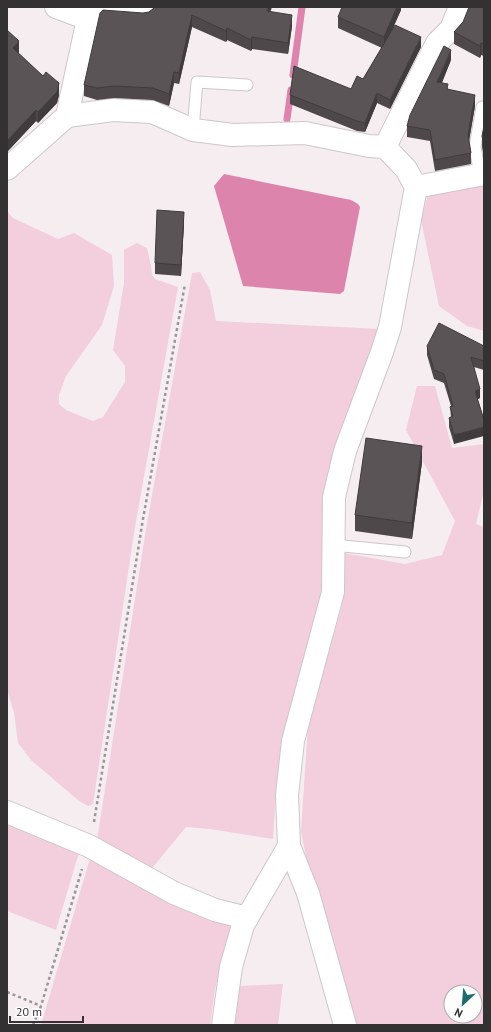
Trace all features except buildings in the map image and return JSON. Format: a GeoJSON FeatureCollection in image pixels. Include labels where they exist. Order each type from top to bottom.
{"type":"FeatureCollection","features":[{"type":"Feature","properties":{"kind":"street"},"geometry":{"type":"LineString","coordinates":[[56,7],[88,19]]}},
{"type":"Feature","properties":{"kind":"street"},"geometry":{"type":"LineString","coordinates":[[67,116],[88,19],[98,8],[144,12],[145,7]]}},
{"type":"Feature","properties":{"kind":"street"},"geometry":{"type":"LineString","coordinates":[[385,147],[437,43],[451,30],[460,7]]}},
{"type":"Feature","properties":{"kind":"street"},"geometry":{"type":"LineString","coordinates":[[7,169],[67,116],[113,110],[152,112],[193,130],[233,135],[305,133],[369,146],[385,147],[406,169],[416,187],[390,327],[346,451],[334,497],[333,592],[293,741],[287,795],[289,846],[308,893],[345,1025]]}},
{"type":"Feature","properties":{"kind":"street"},"geometry":{"type":"LineString","coordinates":[[416,187],[482,175]]}},
{"type":"Feature","properties":{"kind":"street"},"geometry":{"type":"LineString","coordinates":[[7,812],[89,846],[174,893],[215,910],[247,918]]}},
{"type":"Feature","properties":{"kind":"street"},"geometry":{"type":"LineString","coordinates":[[223,1025],[231,967],[243,925],[289,846]]}},
{"type":"Feature","properties":{"kind":"lane"},"geometry":{"type":"LineString","coordinates":[[193,130],[197,82],[247,85]]}},
{"type":"Feature","properties":{"kind":"lane"},"geometry":{"type":"LineString","coordinates":[[482,107],[475,147],[482,175]]}},
{"type":"Feature","properties":{"kind":"lane"},"geometry":{"type":"LineString","coordinates":[[333,545],[405,552]]}},
{"type":"Feature","properties":{"kind":"path"},"geometry":{"type":"LineString","coordinates":[[33,1025],[41,1006],[93,832],[142,519],[184,284]]}},
{"type":"Feature","properties":{"kind":"path"},"geometry":{"type":"LineString","coordinates":[[7,992],[41,1006]]}},
{"type":"Feature","properties":{"kind":"shaded area"},"geometry":{"type":"Polygon","coordinates":[[[224,174],[351,200],[358,204],[360,207],[344,291],[340,294],[243,286],[214,186],[224,174]]]}},
{"type":"Feature","properties":{"kind":"shaded area"},"geometry":{"type":"Polygon","coordinates":[[[484,182],[484,331],[467,326],[439,306],[421,220],[428,194],[444,193],[484,182]]]}},
{"type":"Feature","properties":{"kind":"shaded area"},"geometry":{"type":"Polygon","coordinates":[[[7,211],[13,218],[58,239],[74,233],[112,255],[114,286],[102,325],[66,376],[59,395],[59,404],[66,410],[93,421],[103,417],[125,382],[125,366],[113,350],[124,283],[124,250],[137,243],[147,248],[152,275],[155,279],[178,287],[135,527],[93,804],[88,806],[79,801],[31,760],[18,743],[14,713],[7,689],[7,211]]]}},
{"type":"Feature","properties":{"kind":"shaded area"},"geometry":{"type":"Polygon","coordinates":[[[200,272],[210,290],[216,321],[380,329],[358,390],[334,449],[325,501],[322,592],[285,739],[276,790],[273,839],[210,829],[186,827],[148,873],[97,840],[147,523],[192,273],[200,272]]]}},
{"type":"Feature","properties":{"kind":"shaded area"},"geometry":{"type":"Polygon","coordinates":[[[417,386],[435,386],[452,448],[484,444],[484,490],[476,524],[484,527],[484,1025],[351,1025],[308,867],[301,831],[308,726],[342,606],[344,553],[405,564],[442,555],[455,521],[406,430],[417,386]]]}},
{"type":"Feature","properties":{"kind":"shaded area"},"geometry":{"type":"Polygon","coordinates":[[[7,819],[80,849],[56,930],[7,911],[7,819]]]}},
{"type":"Feature","properties":{"kind":"shaded area"},"geometry":{"type":"Polygon","coordinates":[[[91,855],[234,920],[215,989],[210,1025],[41,1025],[91,855]]]}},
{"type":"Feature","properties":{"kind":"shaded area"},"geometry":{"type":"Polygon","coordinates":[[[283,984],[278,1025],[231,1025],[237,986],[283,984]]]}},
{"type":"Feature","properties":{"kind":"waterway"},"geometry":{"type":"LineString","coordinates":[[293,75],[302,7]]}},
{"type":"Feature","properties":{"kind":"waterway"},"geometry":{"type":"LineString","coordinates":[[287,119],[291,90]]}}]}
